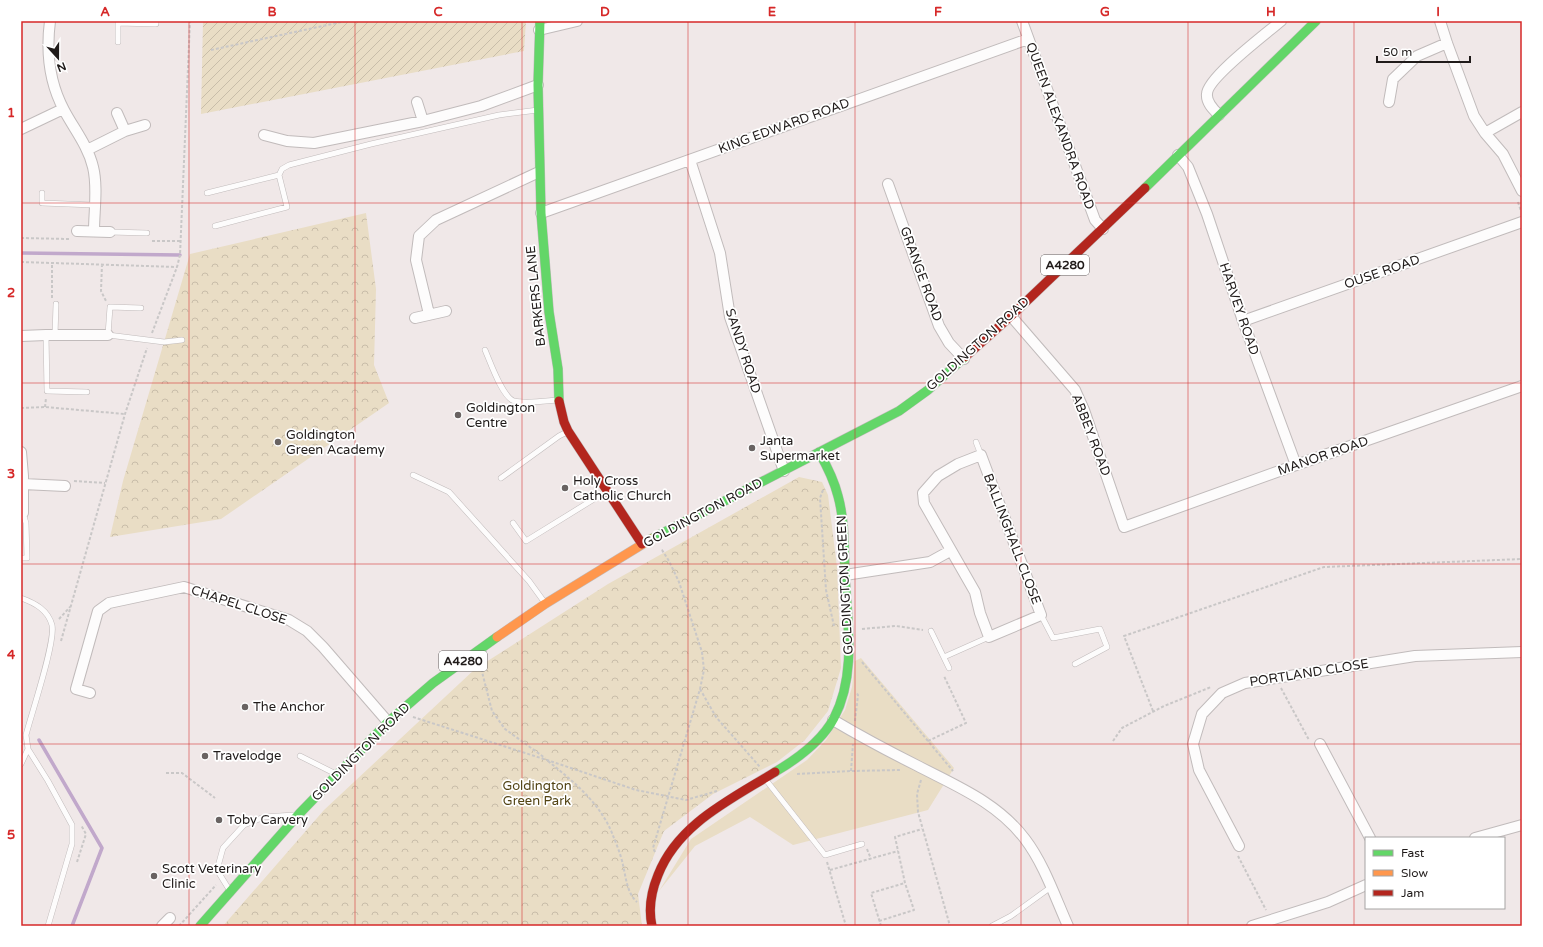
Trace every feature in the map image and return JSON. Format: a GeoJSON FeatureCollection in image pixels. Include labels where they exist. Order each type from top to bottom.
{"type":"FeatureCollection","features":[{"type":"Feature","properties":{"kind":"main road","name":"GOLDINGTON ROAD"},"geometry":{"type":"LineString","coordinates":[[200,926],[299,814],[388,722],[433,683],[545,604],[642,544],[899,411],[928,390],[1011,316],[1316,21]]}},
{"type":"Feature","properties":{"kind":"main road","name":"BARKERS LANE"},"geometry":{"type":"LineString","coordinates":[[539,26],[538,110],[540,213],[549,312],[558,369],[559,400],[564,422],[568,431],[642,544]]}},
{"type":"Feature","properties":{"kind":"main road","name":"GOLDINGTON GREEN"},"geometry":{"type":"LineString","coordinates":[[649,907],[653,887],[663,862],[681,836],[707,814],[767,778],[814,744],[833,720],[843,695],[849,667],[849,630],[845,575],[844,525],[839,496],[830,468],[819,452]]}},
{"type":"Feature","properties":{"kind":"main road"},"geometry":{"type":"LineString","coordinates":[[649,907],[652,926]]}},
{"type":"Feature","properties":{"kind":"street"},"geometry":{"type":"LineString","coordinates":[[50,21],[48,62],[55,92],[63,109],[87,150],[93,167],[95,182],[94,232]]}},
{"type":"Feature","properties":{"kind":"street"},"geometry":{"type":"LineString","coordinates":[[539,26],[577,21]]}},
{"type":"Feature","properties":{"kind":"street","name":"QUEEN ALEXANDRA ROAD"},"geometry":{"type":"LineString","coordinates":[[1022,21],[1095,220],[1102,229]]}},
{"type":"Feature","properties":{"kind":"street"},"geometry":{"type":"LineString","coordinates":[[1219,115],[1211,107],[1206,95],[1210,85],[1223,70],[1281,21]]}},
{"type":"Feature","properties":{"kind":"street"},"geometry":{"type":"LineString","coordinates":[[1440,21],[1474,116],[1485,133],[1503,154],[1522,191]]}},
{"type":"Feature","properties":{"kind":"street","name":"KING EDWARD ROAD"},"geometry":{"type":"LineString","coordinates":[[540,213],[1028,38]]}},
{"type":"Feature","properties":{"kind":"street"},"geometry":{"type":"LineString","coordinates":[[1389,102],[1393,79],[1417,56],[1447,43]]}},
{"type":"Feature","properties":{"kind":"street"},"geometry":{"type":"LineString","coordinates":[[264,135],[287,141],[314,143],[423,121],[481,106],[538,85]]}},
{"type":"Feature","properties":{"kind":"street"},"geometry":{"type":"LineString","coordinates":[[417,102],[423,121]]}},
{"type":"Feature","properties":{"kind":"street"},"geometry":{"type":"LineString","coordinates":[[21,129],[63,109]]}},
{"type":"Feature","properties":{"kind":"street"},"geometry":{"type":"LineString","coordinates":[[1485,133],[1522,112]]}},
{"type":"Feature","properties":{"kind":"street"},"geometry":{"type":"LineString","coordinates":[[117,113],[125,131]]}},
{"type":"Feature","properties":{"kind":"street"},"geometry":{"type":"LineString","coordinates":[[87,150],[125,131],[145,125]]}},
{"type":"Feature","properties":{"kind":"street","name":"HARVEY ROAD"},"geometry":{"type":"LineString","coordinates":[[1178,155],[1188,167],[1207,214],[1242,321],[1296,465]]}},
{"type":"Feature","properties":{"kind":"street","name":"SANDY ROAD"},"geometry":{"type":"LineString","coordinates":[[690,160],[720,254],[730,317],[784,471]]}},
{"type":"Feature","properties":{"kind":"street"},"geometry":{"type":"LineString","coordinates":[[430,314],[416,260],[419,236],[436,220],[539,172]]}},
{"type":"Feature","properties":{"kind":"street","name":"GRANGE ROAD"},"geometry":{"type":"LineString","coordinates":[[888,184],[939,326],[949,342],[964,359]]}},
{"type":"Feature","properties":{"kind":"street","name":"OUSE ROAD"},"geometry":{"type":"LineString","coordinates":[[1242,321],[1522,222]]}},
{"type":"Feature","properties":{"kind":"street"},"geometry":{"type":"LineString","coordinates":[[77,231],[110,232]]}},
{"type":"Feature","properties":{"kind":"street"},"geometry":{"type":"LineString","coordinates":[[415,318],[446,311]]}},
{"type":"Feature","properties":{"kind":"street","name":"ABBEY ROAD"},"geometry":{"type":"LineString","coordinates":[[1011,316],[1075,390],[1084,410],[1124,527]]}},
{"type":"Feature","properties":{"kind":"street"},"geometry":{"type":"LineString","coordinates":[[21,336],[108,335]]}},
{"type":"Feature","properties":{"kind":"street","name":"MANOR ROAD"},"geometry":{"type":"LineString","coordinates":[[1124,527],[1522,386]]}},
{"type":"Feature","properties":{"kind":"street"},"geometry":{"type":"LineString","coordinates":[[21,452],[22,510]]}},
{"type":"Feature","properties":{"kind":"street"},"geometry":{"type":"LineString","coordinates":[[981,455],[958,464],[938,476],[923,493],[924,503],[950,551],[975,592],[980,613],[989,637]]}},
{"type":"Feature","properties":{"kind":"street","name":"BALLINGHALL CLOSE"},"geometry":{"type":"LineString","coordinates":[[981,455],[1041,615],[989,637]]}},
{"type":"Feature","properties":{"kind":"street"},"geometry":{"type":"LineString","coordinates":[[22,478],[65,486]]}},
{"type":"Feature","properties":{"kind":"street"},"geometry":{"type":"LineString","coordinates":[[845,575],[930,562],[950,551]]}},
{"type":"Feature","properties":{"kind":"street","name":"CHAPEL CLOSE"},"geometry":{"type":"LineString","coordinates":[[90,693],[76,689],[98,611],[109,603],[184,587],[289,620],[307,631],[323,647],[388,722]]}},
{"type":"Feature","properties":{"kind":"street","name":"PORTLAND CLOSE"},"geometry":{"type":"LineString","coordinates":[[1239,846],[1199,770],[1193,744],[1202,714],[1222,693],[1245,683],[1415,656],[1522,652]]}},
{"type":"Feature","properties":{"kind":"street"},"geometry":{"type":"LineString","coordinates":[[833,720],[881,748],[984,801],[1006,817],[1026,840],[1051,887],[1068,926]]}},
{"type":"Feature","properties":{"kind":"street"},"geometry":{"type":"LineString","coordinates":[[1320,744],[1369,837]]}},
{"type":"Feature","properties":{"kind":"street"},"geometry":{"type":"LineString","coordinates":[[1479,837],[1522,825]]}},
{"type":"Feature","properties":{"kind":"street"},"geometry":{"type":"LineString","coordinates":[[1252,926],[1328,902],[1365,885]]}},
{"type":"Feature","properties":{"kind":"street"},"geometry":{"type":"LineString","coordinates":[[162,926],[170,918]]}},
{"type":"Feature","properties":{"kind":"lane"},"geometry":{"type":"LineString","coordinates":[[118,42],[118,23],[156,24],[156,21]]}},
{"type":"Feature","properties":{"kind":"lane"},"geometry":{"type":"LineString","coordinates":[[216,226],[287,206],[279,175],[282,169],[289,165],[371,144],[499,115],[538,110]]}},
{"type":"Feature","properties":{"kind":"lane"},"geometry":{"type":"LineString","coordinates":[[207,193],[279,175]]}},
{"type":"Feature","properties":{"kind":"lane"},"geometry":{"type":"LineString","coordinates":[[42,193],[42,203],[94,205]]}},
{"type":"Feature","properties":{"kind":"lane"},"geometry":{"type":"LineString","coordinates":[[110,232],[147,233]]}},
{"type":"Feature","properties":{"kind":"lane"},"geometry":{"type":"LineString","coordinates":[[56,304],[51,335],[47,391],[87,392]]}},
{"type":"Feature","properties":{"kind":"lane"},"geometry":{"type":"LineString","coordinates":[[141,308],[110,307],[108,335],[150,339],[164,342],[182,340]]}},
{"type":"Feature","properties":{"kind":"lane"},"geometry":{"type":"LineString","coordinates":[[485,350],[506,394],[513,400],[532,402],[559,400]]}},
{"type":"Feature","properties":{"kind":"lane"},"geometry":{"type":"LineString","coordinates":[[501,478],[568,431]]}},
{"type":"Feature","properties":{"kind":"lane","name":"BALLINGHALL CLOSE"},"geometry":{"type":"LineString","coordinates":[[976,442],[981,455]]}},
{"type":"Feature","properties":{"kind":"lane"},"geometry":{"type":"LineString","coordinates":[[413,476],[449,492],[528,581],[545,604]]}},
{"type":"Feature","properties":{"kind":"lane"},"geometry":{"type":"LineString","coordinates":[[513,523],[526,540],[608,490]]}},
{"type":"Feature","properties":{"kind":"lane"},"geometry":{"type":"LineString","coordinates":[[21,558],[27,558],[26,523],[22,510]]}},
{"type":"Feature","properties":{"kind":"lane"},"geometry":{"type":"LineString","coordinates":[[21,598],[34,602],[45,613],[52,626],[51,645],[26,735],[28,749],[48,780],[72,825],[72,844],[48,926]]}},
{"type":"Feature","properties":{"kind":"lane"},"geometry":{"type":"LineString","coordinates":[[1041,615],[1053,638],[1100,629],[1107,647],[1075,664]]}},
{"type":"Feature","properties":{"kind":"lane"},"geometry":{"type":"LineString","coordinates":[[932,632],[949,668]]}},
{"type":"Feature","properties":{"kind":"lane","name":"BALLINGHALL CLOSE"},"geometry":{"type":"LineString","coordinates":[[944,657],[989,637]]}},
{"type":"Feature","properties":{"kind":"lane"},"geometry":{"type":"LineString","coordinates":[[21,764],[28,749]]}},
{"type":"Feature","properties":{"kind":"lane"},"geometry":{"type":"LineString","coordinates":[[300,756],[337,775]]}},
{"type":"Feature","properties":{"kind":"lane"},"geometry":{"type":"LineString","coordinates":[[767,778],[825,854],[862,844]]}},
{"type":"Feature","properties":{"kind":"lane"},"geometry":{"type":"LineString","coordinates":[[230,892],[217,870],[223,848],[244,825],[264,817],[299,814]]}},
{"type":"Feature","properties":{"kind":"lane"},"geometry":{"type":"LineString","coordinates":[[992,926],[1011,916],[1051,887]]}},
{"type":"Feature","properties":{"kind":"path"},"geometry":{"type":"LineString","coordinates":[[150,339],[180,256],[190,21]]}},
{"type":"Feature","properties":{"kind":"path"},"geometry":{"type":"LineString","coordinates":[[211,50],[346,21]]}},
{"type":"Feature","properties":{"kind":"path"},"geometry":{"type":"LineString","coordinates":[[21,262],[177,267]]}},
{"type":"Feature","properties":{"kind":"path"},"geometry":{"type":"LineString","coordinates":[[52,263],[51,297],[56,304]]}},
{"type":"Feature","properties":{"kind":"path"},"geometry":{"type":"LineString","coordinates":[[102,264],[101,291],[110,307]]}},
{"type":"Feature","properties":{"kind":"path"},"geometry":{"type":"LineString","coordinates":[[21,408],[45,407],[125,414]]}},
{"type":"Feature","properties":{"kind":"path"},"geometry":{"type":"LineString","coordinates":[[65,486],[71,481],[105,483]]}},
{"type":"Feature","properties":{"kind":"path"},"geometry":{"type":"LineString","coordinates":[[642,544],[662,550],[669,561],[678,582],[702,652],[704,670],[700,689],[653,848],[663,862]]}},
{"type":"Feature","properties":{"kind":"path"},"geometry":{"type":"LineString","coordinates":[[1153,711],[1124,636],[1324,567],[1522,559]]}},
{"type":"Feature","properties":{"kind":"path"},"geometry":{"type":"LineString","coordinates":[[52,626],[71,606]]}},
{"type":"Feature","properties":{"kind":"path"},"geometry":{"type":"LineString","coordinates":[[849,630],[896,626],[932,632]]}},
{"type":"Feature","properties":{"kind":"path"},"geometry":{"type":"LineString","coordinates":[[478,650],[492,711],[505,729],[575,782],[594,803],[605,817],[612,834],[623,864],[628,888],[632,898],[639,904],[649,907]]}},
{"type":"Feature","properties":{"kind":"path"},"geometry":{"type":"LineString","coordinates":[[849,654],[862,662],[958,776],[960,788]]}},
{"type":"Feature","properties":{"kind":"path"},"geometry":{"type":"LineString","coordinates":[[928,741],[966,723],[944,676],[949,668]]}},
{"type":"Feature","properties":{"kind":"path"},"geometry":{"type":"LineString","coordinates":[[1276,678],[1310,741],[1320,744]]}},
{"type":"Feature","properties":{"kind":"path"},"geometry":{"type":"LineString","coordinates":[[1113,741],[1122,728],[1153,711],[1211,687]]}},
{"type":"Feature","properties":{"kind":"path"},"geometry":{"type":"LineString","coordinates":[[700,689],[716,717],[767,778]]}},
{"type":"Feature","properties":{"kind":"path"},"geometry":{"type":"LineString","coordinates":[[398,713],[636,790],[686,800],[724,789]]}},
{"type":"Feature","properties":{"kind":"path"},"geometry":{"type":"LineString","coordinates":[[792,775],[851,771],[902,770]]}},
{"type":"Feature","properties":{"kind":"path"},"geometry":{"type":"LineString","coordinates":[[924,770],[917,794],[918,812],[950,926]]}},
{"type":"Feature","properties":{"kind":"path"},"geometry":{"type":"LineString","coordinates":[[166,773],[182,773],[214,798]]}},
{"type":"Feature","properties":{"kind":"path"},"geometry":{"type":"LineString","coordinates":[[879,920],[914,910],[895,837],[922,829]]}},
{"type":"Feature","properties":{"kind":"path"},"geometry":{"type":"LineString","coordinates":[[1239,846],[1237,854],[1272,920]]}},
{"type":"Feature","properties":{"kind":"path"},"geometry":{"type":"LineString","coordinates":[[830,870],[898,851]]}},
{"type":"Feature","properties":{"kind":"path"},"geometry":{"type":"LineString","coordinates":[[825,854],[846,926]]}},
{"type":"Feature","properties":{"kind":"path"},"geometry":{"type":"LineString","coordinates":[[179,926],[222,878]]}},
{"type":"Feature","properties":{"kind":"path"},"geometry":{"type":"LineString","coordinates":[[881,926],[871,893],[906,883]]}},
{"type":"Feature","properties":{"kind":"green space"},"geometry":{"type":"Polygon","coordinates":[[[203,21],[526,21],[524,51],[201,114],[203,21]]]}},
{"type":"Feature","properties":{"kind":"green space","name":"Goldington Green Academy"},"geometry":{"type":"Polygon","coordinates":[[[366,213],[376,289],[374,365],[389,403],[221,519],[110,537],[123,481],[190,254],[366,213]]]}},
{"type":"Feature","properties":{"kind":"green space","name":"Goldington Green Park"},"geometry":{"type":"Polygon","coordinates":[[[799,477],[822,482],[828,495],[837,567],[841,668],[828,711],[805,740],[777,762],[713,794],[664,831],[638,894],[642,926],[223,926],[324,810],[475,669],[608,584],[799,477]]]}},
{"type":"Feature","properties":{"kind":"green space"},"geometry":{"type":"Polygon","coordinates":[[[861,658],[954,768],[928,810],[793,845],[750,817],[695,846],[659,891],[691,839],[807,760],[826,740],[845,710],[852,687],[855,661],[861,658]]]}},
{"type":"Feature","properties":{"kind":"waterway"},"geometry":{"type":"LineString","coordinates":[[21,253],[180,255]]}},
{"type":"Feature","properties":{"kind":"waterway"},"geometry":{"type":"LineString","coordinates":[[39,740],[102,848],[72,926]]}},
{"type":"Feature","properties":{"kind":"traffic: fast"},"geometry":{"type":"LineString","coordinates":[[540,21],[538,85],[541,213],[549,312],[558,369],[559,401]]}},
{"type":"Feature","properties":{"kind":"traffic: fast"},"geometry":{"type":"LineString","coordinates":[[1145,188],[1316,21]]}},
{"type":"Feature","properties":{"kind":"traffic: fast"},"geometry":{"type":"LineString","coordinates":[[651,539],[899,411],[928,390],[965,357]]}},
{"type":"Feature","properties":{"kind":"traffic: fast"},"geometry":{"type":"LineString","coordinates":[[775,772],[808,749],[823,734],[834,718],[846,684],[849,647],[842,515],[834,484],[819,452]]}},
{"type":"Feature","properties":{"kind":"traffic: fast"},"geometry":{"type":"LineString","coordinates":[[200,926],[299,814],[388,722],[433,683],[497,637]]}},
{"type":"Feature","properties":{"kind":"traffic: slow"},"geometry":{"type":"LineString","coordinates":[[497,637],[545,604],[651,539]]}},
{"type":"Feature","properties":{"kind":"traffic: jam"},"geometry":{"type":"LineString","coordinates":[[965,357],[1011,316],[1145,188]]}},
{"type":"Feature","properties":{"kind":"traffic: jam"},"geometry":{"type":"LineString","coordinates":[[559,401],[564,422],[568,431],[642,544]]}},
{"type":"Feature","properties":{"kind":"traffic: jam"},"geometry":{"type":"LineString","coordinates":[[652,926],[650,906],[654,888],[658,875],[667,857],[678,841],[692,827],[723,803],[775,772]]}},
{"type":"Feature","properties":{"kind":"place","name":"Goldington Centre"},"geometry":{"type":"Point","coordinates":[458,415]}},
{"type":"Feature","properties":{"kind":"place","name":"Goldington Green Academy"},"geometry":{"type":"Point","coordinates":[278,442]}},
{"type":"Feature","properties":{"kind":"place","name":"Janta Supermarket"},"geometry":{"type":"Point","coordinates":[752,448]}},
{"type":"Feature","properties":{"kind":"place","name":"Holy Cross Catholic Church"},"geometry":{"type":"Point","coordinates":[565,488]}},
{"type":"Feature","properties":{"kind":"place","name":"The Anchor"},"geometry":{"type":"Point","coordinates":[245,707]}},
{"type":"Feature","properties":{"kind":"place","name":"Travelodge"},"geometry":{"type":"Point","coordinates":[205,756]}},
{"type":"Feature","properties":{"kind":"place","name":"Toby Carvery"},"geometry":{"type":"Point","coordinates":[219,820]}},
{"type":"Feature","properties":{"kind":"place","name":"Scott Veterinary Clinic"},"geometry":{"type":"Point","coordinates":[154,876]}}]}
